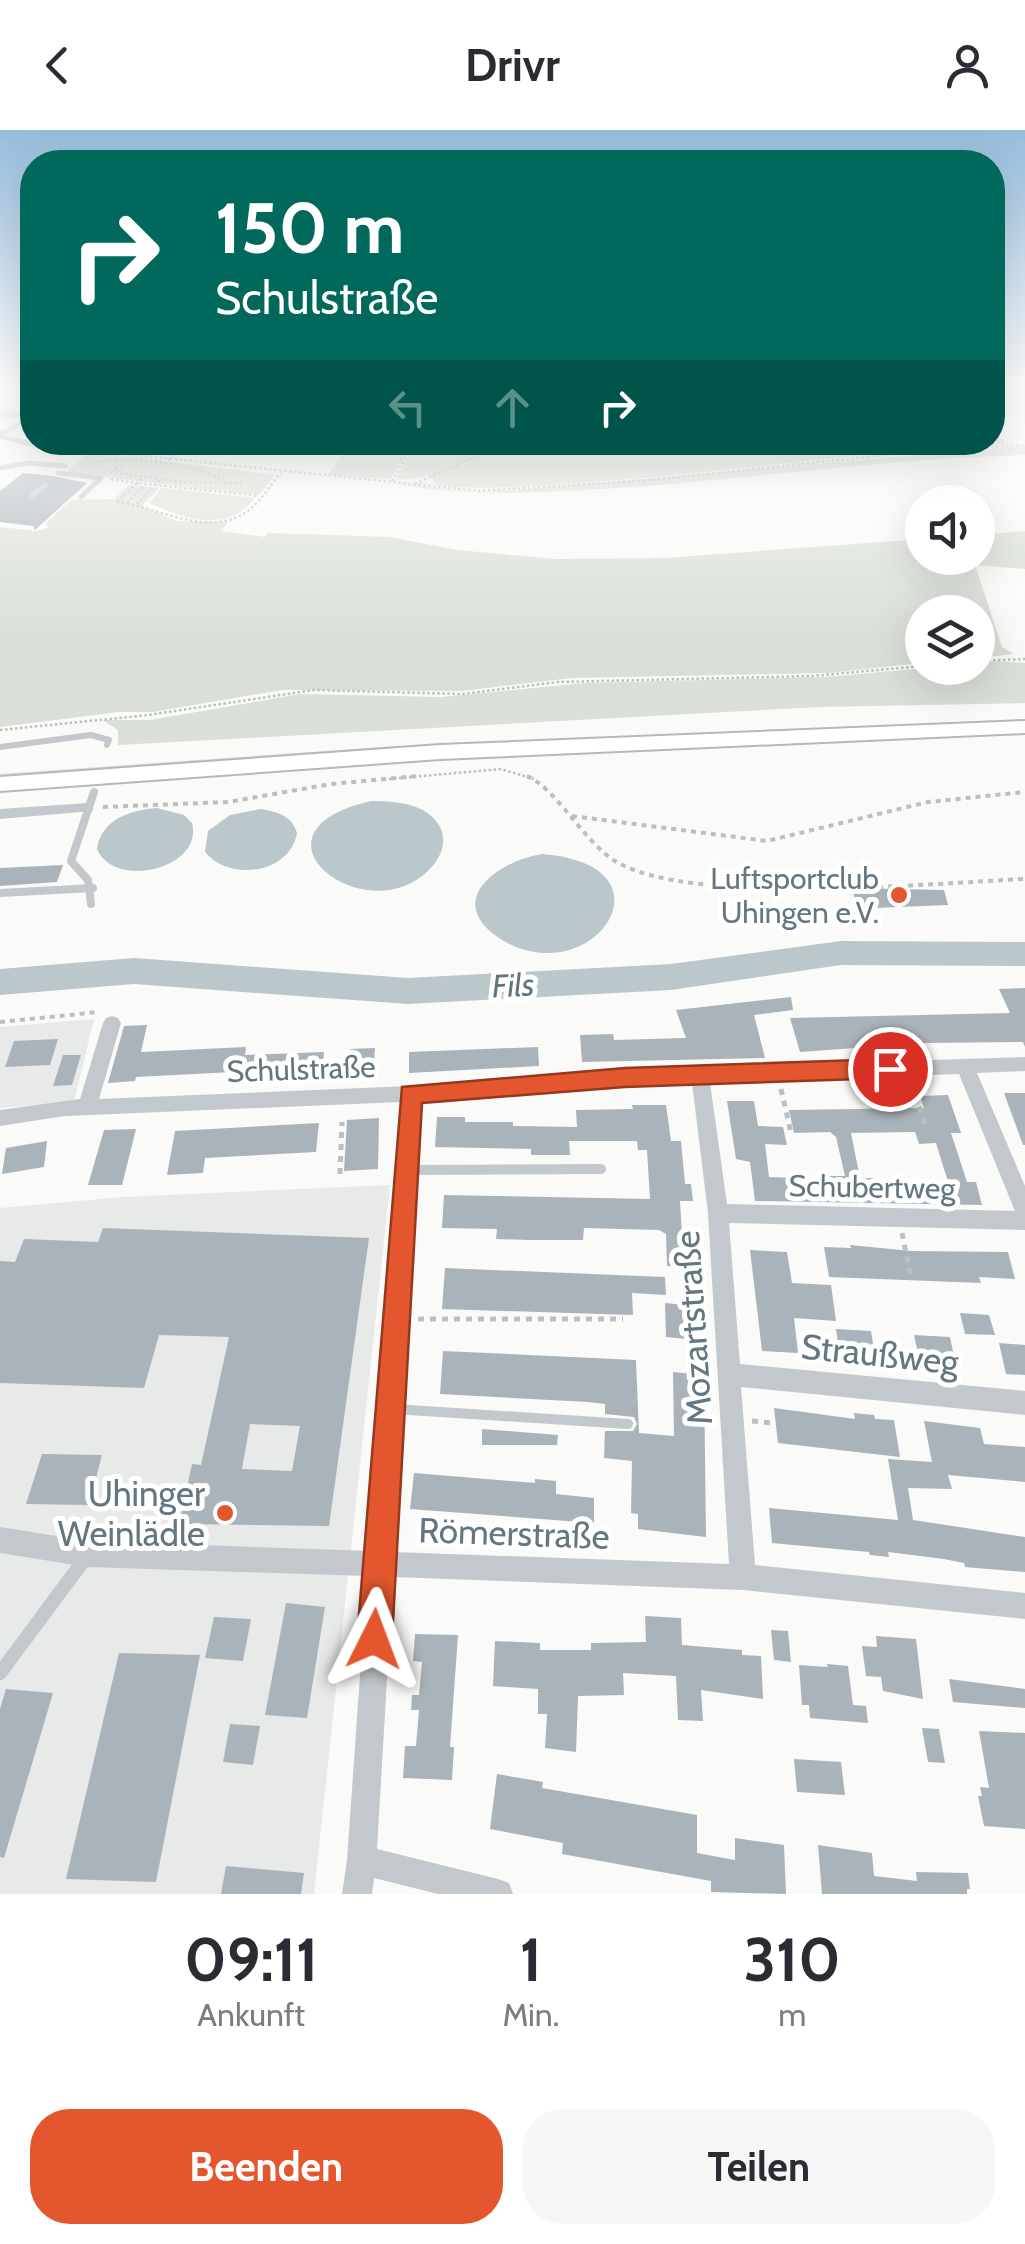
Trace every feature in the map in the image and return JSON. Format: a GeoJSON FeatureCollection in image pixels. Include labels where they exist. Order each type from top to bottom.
{"type":"FeatureCollection","features":[{"type":"Feature","properties":{"kind":"highway"},"geometry":{"type":"LineString","coordinates":[[0,768],[651,726],[1025,713]]}},
{"type":"Feature","properties":{"kind":"highway"},"geometry":{"type":"LineString","coordinates":[[0,784],[480,750],[1025,727]]}},
{"type":"Feature","properties":{"kind":"street"},"geometry":{"type":"LineString","coordinates":[[0,814],[88,808]]}},
{"type":"Feature","properties":{"kind":"street"},"geometry":{"type":"LineString","coordinates":[[88,1107],[112,1023]]}},
{"type":"Feature","properties":{"kind":"street","name":"Schulstraße"},"geometry":{"type":"LineString","coordinates":[[0,1118],[88,1107],[410,1094],[700,1075],[1025,1064]]}},
{"type":"Feature","properties":{"kind":"street"},"geometry":{"type":"LineString","coordinates":[[966,1066],[1025,1210]]}},
{"type":"Feature","properties":{"kind":"street","name":"Mozartstraße"},"geometry":{"type":"LineString","coordinates":[[700,1075],[718,1213],[743,1577]]}},
{"type":"Feature","properties":{"kind":"street"},"geometry":{"type":"LineString","coordinates":[[356,1894],[362,1860],[410,1094]]}},
{"type":"Feature","properties":{"kind":"street","name":"Schubertweg"},"geometry":{"type":"LineString","coordinates":[[718,1213],[1025,1221]]}},
{"type":"Feature","properties":{"kind":"street","name":"Straußweg"},"geometry":{"type":"LineString","coordinates":[[729,1374],[1025,1403]]}},
{"type":"Feature","properties":{"kind":"street","name":"Römerstraße"},"geometry":{"type":"LineString","coordinates":[[0,1540],[88,1554],[743,1577],[1025,1606]]}},
{"type":"Feature","properties":{"kind":"street"},"geometry":{"type":"LineString","coordinates":[[362,1860],[498,1894]]}},
{"type":"Feature","properties":{"kind":"lane"},"geometry":{"type":"LineString","coordinates":[[63,468],[56,475],[101,478]]}},
{"type":"Feature","properties":{"kind":"lane"},"geometry":{"type":"LineString","coordinates":[[81,498],[101,478]]}},
{"type":"Feature","properties":{"kind":"lane"},"geometry":{"type":"LineString","coordinates":[[32,496],[44,485]]}},
{"type":"Feature","properties":{"kind":"lane"},"geometry":{"type":"LineString","coordinates":[[0,747],[91,735],[108,740],[107,746]]}},
{"type":"Feature","properties":{"kind":"lane"},"geometry":{"type":"LineString","coordinates":[[90,904],[93,888],[89,875],[71,861],[94,792]]}},
{"type":"Feature","properties":{"kind":"lane"},"geometry":{"type":"LineString","coordinates":[[0,892],[93,888]]}},
{"type":"Feature","properties":{"kind":"lane"},"geometry":{"type":"LineString","coordinates":[[408,1170],[600,1169]]}},
{"type":"Feature","properties":{"kind":"lane"},"geometry":{"type":"LineString","coordinates":[[391,1409],[628,1424]]}},
{"type":"Feature","properties":{"kind":"lane"},"geometry":{"type":"LineString","coordinates":[[0,1673],[88,1554]]}},
{"type":"Feature","properties":{"kind":"path"},"geometry":{"type":"LineString","coordinates":[[115,468],[125,474]]}},
{"type":"Feature","properties":{"kind":"path"},"geometry":{"type":"LineString","coordinates":[[199,468],[224,480]]}},
{"type":"Feature","properties":{"kind":"path"},"geometry":{"type":"LineString","coordinates":[[240,468],[480,491],[741,468]]}},
{"type":"Feature","properties":{"kind":"path"},"geometry":{"type":"LineString","coordinates":[[392,481],[399,468]]}},
{"type":"Feature","properties":{"kind":"path"},"geometry":{"type":"LineString","coordinates":[[414,484],[449,468]]}},
{"type":"Feature","properties":{"kind":"path"},"geometry":{"type":"LineString","coordinates":[[108,471],[160,480],[244,483]]}},
{"type":"Feature","properties":{"kind":"path"},"geometry":{"type":"LineString","coordinates":[[143,477],[117,502],[137,504],[178,520],[220,523],[249,511],[281,473]]}},
{"type":"Feature","properties":{"kind":"path"},"geometry":{"type":"LineString","coordinates":[[101,478],[261,496]]}},
{"type":"Feature","properties":{"kind":"path"},"geometry":{"type":"LineString","coordinates":[[137,504],[160,480]]}},
{"type":"Feature","properties":{"kind":"path"},"geometry":{"type":"LineString","coordinates":[[128,503],[143,487]]}},
{"type":"Feature","properties":{"kind":"path"},"geometry":{"type":"LineString","coordinates":[[125,494],[145,496]]}},
{"type":"Feature","properties":{"kind":"path"},"geometry":{"type":"LineString","coordinates":[[995,660],[1025,659]]}},
{"type":"Feature","properties":{"kind":"path"},"geometry":{"type":"LineString","coordinates":[[0,730],[148,715],[314,690],[446,694],[558,682],[812,676],[905,668]]}},
{"type":"Feature","properties":{"kind":"path"},"geometry":{"type":"LineString","coordinates":[[88,808],[228,802],[330,784],[500,769],[533,778],[616,862],[678,882],[784,888],[1025,879]]}},
{"type":"Feature","properties":{"kind":"path"},"geometry":{"type":"LineString","coordinates":[[568,816],[767,841],[928,802],[1025,792]]}},
{"type":"Feature","properties":{"kind":"path"},"geometry":{"type":"LineString","coordinates":[[0,1022],[108,1011],[114,1015],[112,1023]]}},
{"type":"Feature","properties":{"kind":"path"},"geometry":{"type":"LineString","coordinates":[[898,1068],[904,1112]]}},
{"type":"Feature","properties":{"kind":"path"},"geometry":{"type":"LineString","coordinates":[[898,1068],[926,1127]]}},
{"type":"Feature","properties":{"kind":"path"},"geometry":{"type":"LineString","coordinates":[[777,1072],[791,1134]]}},
{"type":"Feature","properties":{"kind":"path"},"geometry":{"type":"LineString","coordinates":[[340,1174],[342,1122]]}},
{"type":"Feature","properties":{"kind":"path"},"geometry":{"type":"LineString","coordinates":[[899,1218],[911,1278]]}},
{"type":"Feature","properties":{"kind":"path"},"geometry":{"type":"LineString","coordinates":[[398,1319],[623,1319]]}},
{"type":"Feature","properties":{"kind":"shaded area"},"geometry":{"type":"Polygon","coordinates":[[[221,468],[275,475],[259,495],[68,470],[221,468]]]}},
{"type":"Feature","properties":{"kind":"shaded area"},"geometry":{"type":"Polygon","coordinates":[[[333,468],[397,468],[391,479],[328,475],[333,468]]]}},
{"type":"Feature","properties":{"kind":"shaded area"},"geometry":{"type":"Polygon","coordinates":[[[402,468],[739,468],[501,487],[438,486],[431,477],[396,479],[402,468]]]}},
{"type":"Feature","properties":{"kind":"shaded area"},"geometry":{"type":"Polygon","coordinates":[[[764,468],[833,468],[666,484],[488,492],[764,468]]]}},
{"type":"Feature","properties":{"kind":"shaded area"},"geometry":{"type":"Polygon","coordinates":[[[129,485],[159,488],[142,506],[176,521],[228,522],[222,531],[265,537],[268,533],[390,537],[457,550],[556,559],[665,558],[905,540],[905,575],[978,575],[985,595],[905,595],[905,665],[828,673],[572,678],[462,691],[281,690],[153,712],[118,712],[0,727],[0,527],[34,531],[48,528],[46,523],[71,500],[114,499],[129,485]]]}},
{"type":"Feature","properties":{"kind":"shaded area"},"geometry":{"type":"Polygon","coordinates":[[[162,488],[255,498],[232,516],[205,520],[149,503],[162,488]]]}},
{"type":"Feature","properties":{"kind":"shaded area"},"geometry":{"type":"Polygon","coordinates":[[[1025,531],[1025,569],[995,567],[995,534],[1025,531]]]}},
{"type":"Feature","properties":{"kind":"shaded area"},"geometry":{"type":"Polygon","coordinates":[[[995,626],[1002,647],[1014,654],[995,656],[995,626]]]}},
{"type":"Feature","properties":{"kind":"shaded area"},"geometry":{"type":"Polygon","coordinates":[[[995,661],[1025,663],[1025,703],[819,707],[118,745],[118,730],[103,720],[150,720],[300,694],[441,697],[584,683],[826,677],[905,670],[905,685],[995,685],[995,661]]]}},
{"type":"Feature","properties":{"kind":"shaded area"},"geometry":{"type":"Polygon","coordinates":[[[396,746],[397,750],[0,779],[0,774],[396,746]]]}},
{"type":"Feature","properties":{"kind":"shaded area"},"geometry":{"type":"Polygon","coordinates":[[[371,801],[419,808],[440,827],[443,841],[438,859],[409,884],[379,891],[351,886],[327,873],[313,855],[313,835],[331,816],[371,801]]]}},
{"type":"Feature","properties":{"kind":"shaded area"},"geometry":{"type":"Polygon","coordinates":[[[157,808],[184,815],[192,823],[192,839],[185,852],[155,869],[121,869],[106,862],[97,849],[104,830],[128,814],[157,808]]]}},
{"type":"Feature","properties":{"kind":"shaded area"},"geometry":{"type":"Polygon","coordinates":[[[261,809],[284,816],[295,827],[292,847],[283,857],[271,865],[243,870],[216,861],[205,852],[208,831],[230,815],[261,809]]]}},
{"type":"Feature","properties":{"kind":"shaded area"},"geometry":{"type":"Polygon","coordinates":[[[542,854],[584,863],[608,880],[614,901],[607,922],[590,940],[564,951],[533,952],[499,938],[483,924],[476,910],[476,897],[494,874],[542,854]]]}},
{"type":"Feature","properties":{"kind":"shaded area"},"geometry":{"type":"Polygon","coordinates":[[[94,1019],[74,1102],[0,1108],[0,1027],[94,1019]]]}},
{"type":"Feature","properties":{"kind":"shaded area"},"geometry":{"type":"Polygon","coordinates":[[[390,1185],[314,1894],[0,1894],[0,1208],[123,1197],[390,1185]]]}},
{"type":"Feature","properties":{"kind":"building"},"geometry":{"type":"Polygon","coordinates":[[[23,473],[87,483],[35,530],[33,526],[0,522],[0,491],[23,473]]]}},
{"type":"Feature","properties":{"kind":"building"},"geometry":{"type":"Polygon","coordinates":[[[63,865],[57,882],[0,886],[0,868],[63,865]]]}},
{"type":"Feature","properties":{"kind":"building","name":"Luftsportclub Uhingen e.V."},"geometry":{"type":"Polygon","coordinates":[[[852,888],[944,890],[948,905],[874,908],[873,904],[856,904],[852,888]]]}},
{"type":"Feature","properties":{"kind":"building"},"geometry":{"type":"Polygon","coordinates":[[[1025,988],[1025,1047],[1023,1042],[924,1043],[800,1052],[790,1018],[1010,1013],[999,989],[1025,988]]]}},
{"type":"Feature","properties":{"kind":"building"},"geometry":{"type":"Polygon","coordinates":[[[791,997],[793,1010],[754,1015],[765,1058],[582,1062],[580,1035],[613,1034],[614,1040],[686,1038],[676,1010],[791,997]]]}},
{"type":"Feature","properties":{"kind":"building"},"geometry":{"type":"Polygon","coordinates":[[[147,1025],[141,1052],[246,1047],[245,1055],[324,1052],[322,1074],[251,1077],[252,1071],[136,1077],[135,1081],[108,1083],[124,1026],[147,1025]]]}},
{"type":"Feature","properties":{"kind":"building"},"geometry":{"type":"Polygon","coordinates":[[[58,1039],[50,1065],[5,1067],[14,1041],[58,1039]]]}},
{"type":"Feature","properties":{"kind":"building"},"geometry":{"type":"Polygon","coordinates":[[[538,1047],[539,1066],[409,1073],[409,1052],[538,1047]]]}},
{"type":"Feature","properties":{"kind":"building"},"geometry":{"type":"Polygon","coordinates":[[[375,1048],[373,1072],[349,1073],[350,1049],[375,1048]]]}},
{"type":"Feature","properties":{"kind":"building"},"geometry":{"type":"Polygon","coordinates":[[[63,1055],[81,1055],[72,1085],[53,1086],[63,1055]]]}},
{"type":"Feature","properties":{"kind":"building"},"geometry":{"type":"Polygon","coordinates":[[[1004,1093],[1025,1093],[1025,1145],[1023,1145],[1004,1093]]]}},
{"type":"Feature","properties":{"kind":"building"},"geometry":{"type":"Polygon","coordinates":[[[948,1095],[961,1133],[951,1133],[967,1182],[976,1182],[982,1205],[755,1201],[750,1162],[736,1159],[727,1101],[754,1101],[758,1126],[783,1127],[787,1145],[765,1144],[769,1177],[825,1179],[845,1176],[836,1137],[830,1132],[794,1133],[789,1110],[924,1108],[920,1096],[948,1095]],[[915,1132],[851,1133],[860,1178],[948,1182],[936,1143],[919,1144],[915,1132]]]}},
{"type":"Feature","properties":{"kind":"building"},"geometry":{"type":"Polygon","coordinates":[[[632,1105],[666,1105],[671,1141],[681,1141],[685,1184],[691,1184],[693,1201],[680,1201],[682,1235],[698,1236],[700,1268],[667,1266],[666,1234],[659,1230],[584,1228],[583,1240],[529,1240],[496,1239],[497,1229],[442,1228],[444,1195],[650,1199],[647,1150],[638,1150],[637,1141],[569,1141],[570,1155],[531,1155],[531,1149],[435,1147],[437,1117],[465,1117],[465,1122],[513,1122],[513,1126],[577,1127],[576,1110],[633,1109],[632,1105]]]}},
{"type":"Feature","properties":{"kind":"building"},"geometry":{"type":"Polygon","coordinates":[[[379,1118],[378,1169],[344,1171],[347,1120],[379,1118]]]}},
{"type":"Feature","properties":{"kind":"building"},"geometry":{"type":"Polygon","coordinates":[[[319,1123],[316,1152],[205,1158],[203,1173],[167,1175],[175,1131],[319,1123]]]}},
{"type":"Feature","properties":{"kind":"building"},"geometry":{"type":"Polygon","coordinates":[[[136,1129],[122,1185],[88,1185],[104,1130],[136,1129]]]}},
{"type":"Feature","properties":{"kind":"building"},"geometry":{"type":"Polygon","coordinates":[[[47,1141],[44,1167],[2,1174],[6,1148],[47,1141]]]}},
{"type":"Feature","properties":{"kind":"building"},"geometry":{"type":"Polygon","coordinates":[[[103,1228],[369,1238],[329,1526],[179,1524],[192,1464],[201,1465],[229,1337],[159,1335],[144,1388],[0,1383],[0,1261],[15,1262],[24,1239],[98,1242],[103,1228]],[[250,1424],[242,1469],[292,1471],[300,1426],[250,1424]]]}},
{"type":"Feature","properties":{"kind":"building"},"geometry":{"type":"Polygon","coordinates":[[[850,1245],[911,1251],[1008,1252],[1015,1279],[979,1277],[981,1283],[829,1277],[824,1247],[851,1248],[850,1245]]]}},
{"type":"Feature","properties":{"kind":"building"},"geometry":{"type":"Polygon","coordinates":[[[750,1250],[787,1252],[792,1283],[831,1285],[836,1321],[794,1318],[798,1353],[762,1351],[750,1250]]]}},
{"type":"Feature","properties":{"kind":"building"},"geometry":{"type":"Polygon","coordinates":[[[445,1268],[665,1277],[666,1295],[632,1293],[633,1315],[442,1309],[445,1268]]]}},
{"type":"Feature","properties":{"kind":"building"},"geometry":{"type":"Polygon","coordinates":[[[665,1303],[697,1306],[698,1340],[666,1337],[665,1303]]]}},
{"type":"Feature","properties":{"kind":"building"},"geometry":{"type":"Polygon","coordinates":[[[960,1313],[989,1315],[995,1335],[965,1334],[960,1313]]]}},
{"type":"Feature","properties":{"kind":"building"},"geometry":{"type":"Polygon","coordinates":[[[836,1329],[871,1331],[876,1361],[840,1359],[836,1329]]]}},
{"type":"Feature","properties":{"kind":"building"},"geometry":{"type":"Polygon","coordinates":[[[914,1335],[950,1337],[956,1366],[920,1363],[914,1335]]]}},
{"type":"Feature","properties":{"kind":"building"},"geometry":{"type":"Polygon","coordinates":[[[999,1343],[1025,1345],[1025,1375],[1006,1374],[999,1343]]]}},
{"type":"Feature","properties":{"kind":"building"},"geometry":{"type":"Polygon","coordinates":[[[443,1351],[636,1360],[639,1433],[674,1436],[673,1372],[704,1375],[706,1537],[638,1529],[638,1514],[631,1513],[632,1461],[604,1458],[605,1431],[633,1431],[637,1424],[634,1417],[605,1414],[605,1404],[440,1394],[443,1351]]]}},
{"type":"Feature","properties":{"kind":"building"},"geometry":{"type":"Polygon","coordinates":[[[774,1408],[894,1420],[900,1457],[778,1443],[774,1408]]]}},
{"type":"Feature","properties":{"kind":"building"},"geometry":{"type":"Polygon","coordinates":[[[924,1421],[980,1428],[984,1444],[1025,1447],[1025,1482],[948,1475],[952,1489],[908,1488],[913,1520],[1025,1537],[1025,1572],[965,1567],[964,1563],[944,1559],[888,1552],[889,1557],[772,1543],[769,1508],[898,1520],[888,1459],[932,1462],[924,1421]]]}},
{"type":"Feature","properties":{"kind":"building"},"geometry":{"type":"Polygon","coordinates":[[[482,1429],[558,1435],[557,1445],[482,1445],[482,1429]]]}},
{"type":"Feature","properties":{"kind":"building"},"geometry":{"type":"Polygon","coordinates":[[[42,1454],[102,1455],[89,1505],[26,1504],[42,1454]]]}},
{"type":"Feature","properties":{"kind":"building"},"geometry":{"type":"Polygon","coordinates":[[[414,1473],[535,1483],[535,1479],[556,1481],[556,1494],[594,1498],[594,1523],[410,1509],[414,1473]]]}},
{"type":"Feature","properties":{"kind":"building"},"geometry":{"type":"Polygon","coordinates":[[[286,1603],[325,1607],[307,1718],[265,1715],[286,1603]]]}},
{"type":"Feature","properties":{"kind":"building"},"geometry":{"type":"Polygon","coordinates":[[[645,1616],[681,1618],[682,1645],[742,1650],[742,1655],[761,1656],[763,1699],[701,1690],[703,1721],[678,1720],[676,1676],[623,1673],[624,1695],[578,1696],[576,1752],[545,1748],[547,1714],[538,1714],[538,1689],[493,1686],[495,1641],[540,1643],[540,1650],[591,1650],[591,1643],[646,1642],[645,1616]]]}},
{"type":"Feature","properties":{"kind":"building"},"geometry":{"type":"Polygon","coordinates":[[[214,1617],[251,1619],[243,1661],[205,1658],[214,1617]]]}},
{"type":"Feature","properties":{"kind":"building"},"geometry":{"type":"Polygon","coordinates":[[[771,1630],[788,1631],[791,1662],[774,1660],[771,1630]]]}},
{"type":"Feature","properties":{"kind":"building"},"geometry":{"type":"Polygon","coordinates":[[[415,1634],[458,1635],[450,1747],[454,1747],[452,1780],[403,1778],[405,1746],[416,1746],[419,1710],[411,1710],[412,1695],[419,1695],[422,1662],[413,1661],[415,1634]]]}},
{"type":"Feature","properties":{"kind":"building"},"geometry":{"type":"Polygon","coordinates":[[[876,1636],[916,1639],[923,1699],[883,1691],[881,1677],[866,1676],[862,1646],[877,1647],[876,1636]]]}},
{"type":"Feature","properties":{"kind":"building"},"geometry":{"type":"Polygon","coordinates":[[[119,1653],[200,1655],[156,1882],[66,1879],[119,1653]]]}},
{"type":"Feature","properties":{"kind":"building"},"geometry":{"type":"Polygon","coordinates":[[[827,1664],[848,1666],[853,1705],[866,1706],[868,1723],[810,1718],[809,1705],[802,1705],[799,1665],[828,1667],[827,1664]]]}},
{"type":"Feature","properties":{"kind":"building"},"geometry":{"type":"Polygon","coordinates":[[[949,1679],[1025,1689],[1025,1708],[953,1702],[949,1679]]]}},
{"type":"Feature","properties":{"kind":"building"},"geometry":{"type":"Polygon","coordinates":[[[6,1689],[53,1693],[4,1858],[0,1857],[0,1709],[6,1689]]]}},
{"type":"Feature","properties":{"kind":"building"},"geometry":{"type":"Polygon","coordinates":[[[230,1724],[260,1726],[253,1765],[223,1762],[230,1724]]]}},
{"type":"Feature","properties":{"kind":"building"},"geometry":{"type":"Polygon","coordinates":[[[922,1728],[939,1729],[945,1763],[928,1762],[922,1728]]]}},
{"type":"Feature","properties":{"kind":"building"},"geometry":{"type":"Polygon","coordinates":[[[979,1731],[1025,1733],[1025,1829],[984,1826],[978,1796],[982,1796],[980,1787],[989,1788],[979,1731]]]}},
{"type":"Feature","properties":{"kind":"building"},"geometry":{"type":"Polygon","coordinates":[[[794,1759],[841,1762],[845,1795],[797,1792],[794,1759]]]}},
{"type":"Feature","properties":{"kind":"building"},"geometry":{"type":"Polygon","coordinates":[[[497,1774],[543,1782],[542,1788],[697,1815],[697,1853],[735,1860],[735,1838],[784,1845],[786,1894],[711,1892],[711,1881],[562,1854],[563,1843],[490,1829],[497,1774]]]}},
{"type":"Feature","properties":{"kind":"building"},"geometry":{"type":"Polygon","coordinates":[[[818,1845],[872,1853],[874,1876],[917,1881],[916,1872],[968,1873],[970,1889],[967,1894],[822,1894],[818,1845]]]}},
{"type":"Feature","properties":{"kind":"building"},"geometry":{"type":"Polygon","coordinates":[[[226,1866],[304,1873],[301,1894],[221,1894],[226,1866]]]}},
{"type":"Feature","properties":{"kind":"waterway","name":"Fils"},"geometry":{"type":"LineString","coordinates":[[0,982],[134,971],[408,991],[671,977],[841,953],[1025,954]]}},
{"type":"Feature","properties":{"kind":"place","name":"Luftsportclub Uhingen e.V."},"geometry":{"type":"Point","coordinates":[899,895]}},
{"type":"Feature","properties":{"kind":"place","name":"Uhinger Weinlädle"},"geometry":{"type":"Point","coordinates":[225,1513]}},
{"type":"Feature","properties":{"kind":"route"},"geometry":{"type":"LineString","coordinates":[[374,1639],[408,1170],[410,1094],[625,1078],[890,1069]]}}]}
